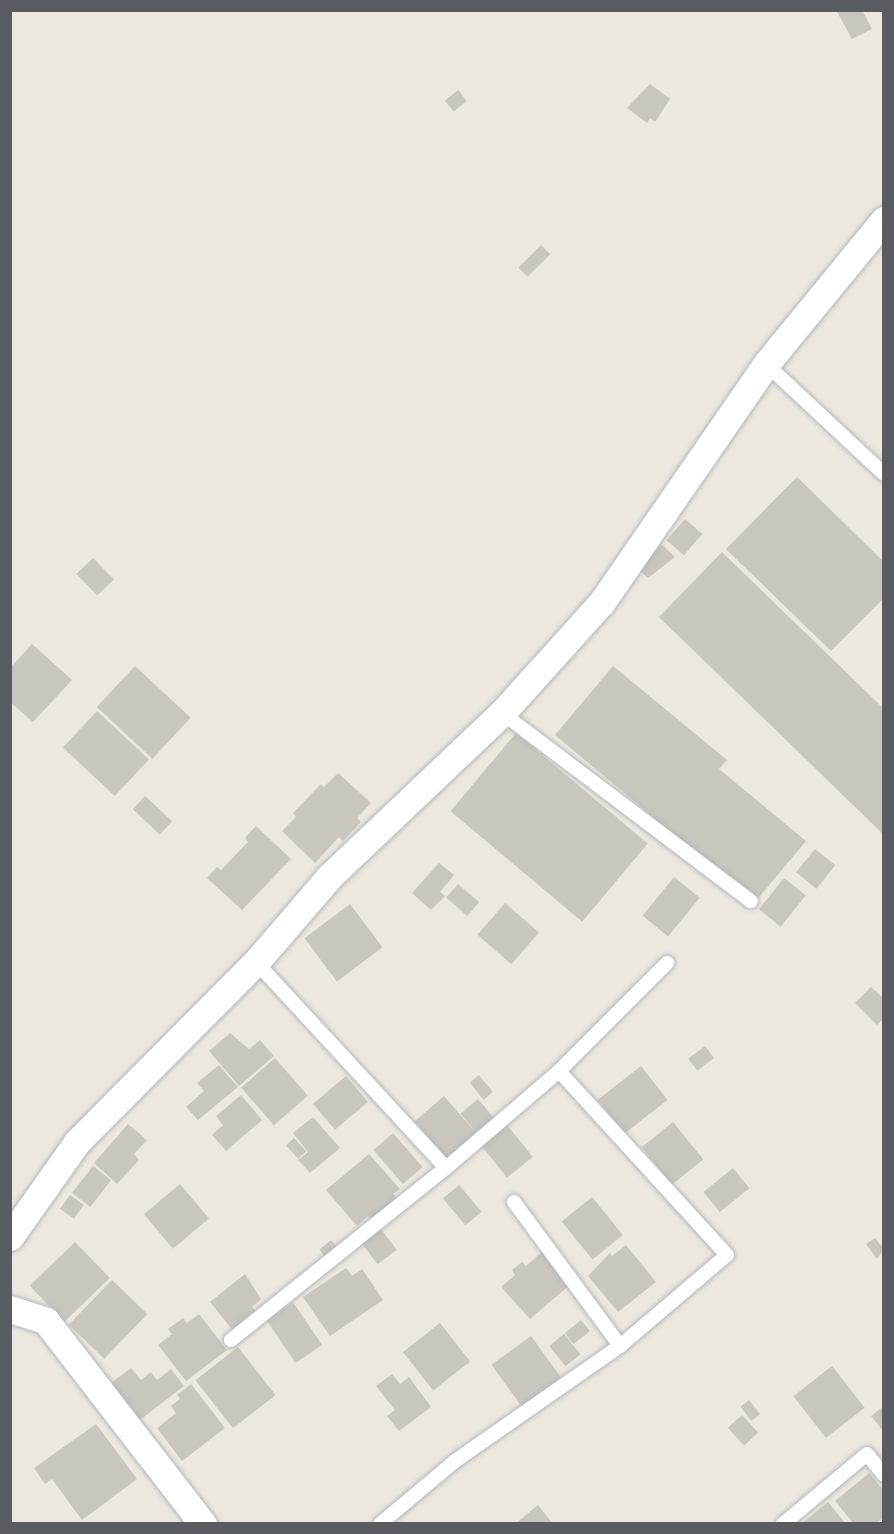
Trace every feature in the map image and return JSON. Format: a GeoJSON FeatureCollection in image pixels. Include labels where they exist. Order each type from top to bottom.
{"type":"FeatureCollection","features":[{"type":"Feature","properties":{"kind":"street"},"geometry":{"type":"LineString","coordinates":[[10,1237],[77,1142],[256,962],[329,877],[502,713],[602,602],[766,364],[884,220]]}},
{"type":"Feature","properties":{"kind":"street"},"geometry":{"type":"LineString","coordinates":[[10,1309],[46,1321],[203,1524]]}},
{"type":"Feature","properties":{"kind":"lane"},"geometry":{"type":"LineString","coordinates":[[766,364],[884,474]]}},
{"type":"Feature","properties":{"kind":"lane"},"geometry":{"type":"LineString","coordinates":[[502,713],[751,901]]}},
{"type":"Feature","properties":{"kind":"lane"},"geometry":{"type":"LineString","coordinates":[[256,962],[446,1168]]}},
{"type":"Feature","properties":{"kind":"lane"},"geometry":{"type":"LineString","coordinates":[[231,1340],[446,1168],[559,1071],[667,963]]}},
{"type":"Feature","properties":{"kind":"lane"},"geometry":{"type":"LineString","coordinates":[[380,1524],[455,1461],[620,1346],[727,1255],[559,1071]]}},
{"type":"Feature","properties":{"kind":"lane"},"geometry":{"type":"LineString","coordinates":[[514,1202],[620,1346]]}},
{"type":"Feature","properties":{"kind":"lane"},"geometry":{"type":"LineString","coordinates":[[783,1524],[867,1454],[884,1475]]}},
{"type":"Feature","properties":{"kind":"building"},"geometry":{"type":"Polygon","coordinates":[[[836,10],[862,10],[872,29],[852,39],[836,10]]]}},
{"type":"Feature","properties":{"kind":"building"},"geometry":{"type":"Polygon","coordinates":[[[650,84],[670,99],[655,122],[650,118],[647,123],[627,108],[650,84]]]}},
{"type":"Feature","properties":{"kind":"building"},"geometry":{"type":"Polygon","coordinates":[[[458,90],[467,101],[454,112],[445,101],[458,90]]]}},
{"type":"Feature","properties":{"kind":"building"},"geometry":{"type":"Polygon","coordinates":[[[541,245],[550,254],[528,277],[518,268],[541,245]]]}},
{"type":"Feature","properties":{"kind":"building"},"geometry":{"type":"Polygon","coordinates":[[[797,477],[884,562],[884,598],[831,651],[726,549],[797,477]]]}},
{"type":"Feature","properties":{"kind":"building"},"geometry":{"type":"Polygon","coordinates":[[[685,519],[702,534],[684,555],[667,540],[685,519]]]}},
{"type":"Feature","properties":{"kind":"building"},"geometry":{"type":"Polygon","coordinates":[[[661,544],[675,557],[648,578],[638,569],[661,544]]]}},
{"type":"Feature","properties":{"kind":"building"},"geometry":{"type":"Polygon","coordinates":[[[722,552],[884,709],[884,835],[659,617],[722,552]]]}},
{"type":"Feature","properties":{"kind":"building"},"geometry":{"type":"Polygon","coordinates":[[[93,558],[114,580],[97,596],[76,574],[93,558]]]}},
{"type":"Feature","properties":{"kind":"building"},"geometry":{"type":"Polygon","coordinates":[[[32,644],[72,680],[33,722],[10,702],[10,668],[32,644]]]}},
{"type":"Feature","properties":{"kind":"building"},"geometry":{"type":"Polygon","coordinates":[[[135,666],[191,718],[152,759],[97,707],[135,666]]]}},
{"type":"Feature","properties":{"kind":"building"},"geometry":{"type":"Polygon","coordinates":[[[613,666],[727,760],[719,769],[806,841],[755,902],[555,735],[613,666]]]}},
{"type":"Feature","properties":{"kind":"building"},"geometry":{"type":"Polygon","coordinates":[[[97,711],[149,759],[115,796],[63,748],[97,711]]]}},
{"type":"Feature","properties":{"kind":"building"},"geometry":{"type":"Polygon","coordinates":[[[516,733],[648,844],[582,922],[450,811],[516,733]]]}},
{"type":"Feature","properties":{"kind":"building"},"geometry":{"type":"Polygon","coordinates":[[[338,773],[371,803],[357,818],[361,822],[343,841],[339,837],[315,863],[282,831],[296,817],[293,813],[321,784],[324,787],[338,773]]]}},
{"type":"Feature","properties":{"kind":"building"},"geometry":{"type":"Polygon","coordinates":[[[145,796],[172,821],[160,834],[133,809],[145,796]]]}},
{"type":"Feature","properties":{"kind":"building"},"geometry":{"type":"Polygon","coordinates":[[[256,826],[291,859],[242,910],[207,878],[217,867],[221,870],[248,842],[245,838],[256,826]]]}},
{"type":"Feature","properties":{"kind":"building"},"geometry":{"type":"Polygon","coordinates":[[[815,849],[835,865],[816,889],[796,872],[815,849]]]}},
{"type":"Feature","properties":{"kind":"building"},"geometry":{"type":"Polygon","coordinates":[[[439,863],[454,875],[440,892],[445,896],[431,910],[412,893],[439,863]]]}},
{"type":"Feature","properties":{"kind":"building"},"geometry":{"type":"Polygon","coordinates":[[[674,877],[700,898],[668,937],[643,916],[674,877]]]}},
{"type":"Feature","properties":{"kind":"building"},"geometry":{"type":"Polygon","coordinates":[[[784,878],[806,896],[781,927],[759,909],[784,878]]]}},
{"type":"Feature","properties":{"kind":"building"},"geometry":{"type":"Polygon","coordinates":[[[458,884],[479,902],[467,916],[446,898],[458,884]]]}},
{"type":"Feature","properties":{"kind":"building"},"geometry":{"type":"Polygon","coordinates":[[[505,903],[539,933],[511,964],[477,935],[505,903]]]}},
{"type":"Feature","properties":{"kind":"building"},"geometry":{"type":"Polygon","coordinates":[[[350,904],[382,947],[337,981],[304,938],[350,904]]]}},
{"type":"Feature","properties":{"kind":"building"},"geometry":{"type":"Polygon","coordinates":[[[871,987],[884,999],[884,1018],[877,1025],[855,1003],[871,987]]]}},
{"type":"Feature","properties":{"kind":"building"},"geometry":{"type":"Polygon","coordinates":[[[230,1033],[249,1049],[260,1040],[274,1056],[239,1086],[209,1051],[230,1033]]]}},
{"type":"Feature","properties":{"kind":"building"},"geometry":{"type":"Polygon","coordinates":[[[705,1046],[714,1058],[697,1071],[688,1059],[705,1046]]]}},
{"type":"Feature","properties":{"kind":"building"},"geometry":{"type":"Polygon","coordinates":[[[275,1058],[308,1096],[274,1125],[241,1088],[275,1058]]]}},
{"type":"Feature","properties":{"kind":"building"},"geometry":{"type":"Polygon","coordinates":[[[219,1065],[238,1087],[198,1120],[186,1107],[204,1091],[197,1083],[219,1065]]]}},
{"type":"Feature","properties":{"kind":"building"},"geometry":{"type":"Polygon","coordinates":[[[641,1066],[667,1100],[624,1134],[598,1100],[641,1066]]]}},
{"type":"Feature","properties":{"kind":"building"},"geometry":{"type":"Polygon","coordinates":[[[479,1075],[493,1092],[484,1100],[470,1083],[479,1075]]]}},
{"type":"Feature","properties":{"kind":"building"},"geometry":{"type":"Polygon","coordinates":[[[346,1076],[368,1102],[335,1130],[313,1104],[346,1076]]]}},
{"type":"Feature","properties":{"kind":"building"},"geometry":{"type":"Polygon","coordinates":[[[241,1095],[262,1120],[226,1151],[212,1135],[223,1125],[216,1116],[241,1095]]]}},
{"type":"Feature","properties":{"kind":"building"},"geometry":{"type":"Polygon","coordinates":[[[444,1096],[478,1135],[449,1161],[415,1122],[444,1096]]]}},
{"type":"Feature","properties":{"kind":"building"},"geometry":{"type":"Polygon","coordinates":[[[478,1099],[495,1119],[477,1134],[460,1114],[478,1099]]]}},
{"type":"Feature","properties":{"kind":"building"},"geometry":{"type":"Polygon","coordinates":[[[313,1117],[340,1148],[310,1173],[298,1160],[308,1152],[293,1133],[313,1117]]]}},
{"type":"Feature","properties":{"kind":"building"},"geometry":{"type":"Polygon","coordinates":[[[673,1122],[703,1159],[672,1184],[642,1147],[673,1122]]]}},
{"type":"Feature","properties":{"kind":"building"},"geometry":{"type":"Polygon","coordinates":[[[128,1124],[147,1140],[134,1154],[139,1160],[117,1184],[94,1163],[128,1124]]]}},
{"type":"Feature","properties":{"kind":"building"},"geometry":{"type":"Polygon","coordinates":[[[507,1125],[533,1157],[507,1178],[481,1146],[507,1125]]]}},
{"type":"Feature","properties":{"kind":"building"},"geometry":{"type":"Polygon","coordinates":[[[393,1133],[423,1167],[403,1184],[373,1150],[393,1133]]]}},
{"type":"Feature","properties":{"kind":"building"},"geometry":{"type":"Polygon","coordinates":[[[294,1138],[306,1151],[298,1159],[286,1146],[294,1138]]]}},
{"type":"Feature","properties":{"kind":"building"},"geometry":{"type":"Polygon","coordinates":[[[369,1154],[400,1189],[393,1194],[399,1201],[373,1223],[368,1216],[357,1226],[326,1190],[369,1154]]]}},
{"type":"Feature","properties":{"kind":"building"},"geometry":{"type":"Polygon","coordinates":[[[93,1166],[111,1180],[90,1207],[72,1193],[93,1166]]]}},
{"type":"Feature","properties":{"kind":"building"},"geometry":{"type":"Polygon","coordinates":[[[733,1168],[749,1188],[720,1212],[703,1192],[733,1168]]]}},
{"type":"Feature","properties":{"kind":"building"},"geometry":{"type":"Polygon","coordinates":[[[180,1184],[209,1218],[173,1249],[144,1214],[180,1184]]]}},
{"type":"Feature","properties":{"kind":"building"},"geometry":{"type":"Polygon","coordinates":[[[459,1185],[481,1212],[465,1225],[443,1198],[459,1185]]]}},
{"type":"Feature","properties":{"kind":"building"},"geometry":{"type":"Polygon","coordinates":[[[70,1195],[84,1205],[74,1219],[60,1209],[70,1195]]]}},
{"type":"Feature","properties":{"kind":"building"},"geometry":{"type":"Polygon","coordinates":[[[592,1197],[623,1235],[593,1260],[562,1222],[592,1197]]]}},
{"type":"Feature","properties":{"kind":"building"},"geometry":{"type":"Polygon","coordinates":[[[381,1229],[397,1250],[377,1264],[362,1243],[381,1229]]]}},
{"type":"Feature","properties":{"kind":"building"},"geometry":{"type":"Polygon","coordinates":[[[875,1238],[884,1249],[877,1259],[866,1244],[875,1238]]]}},
{"type":"Feature","properties":{"kind":"building"},"geometry":{"type":"Polygon","coordinates":[[[331,1240],[339,1250],[328,1260],[319,1249],[331,1240]]]}},
{"type":"Feature","properties":{"kind":"building"},"geometry":{"type":"Polygon","coordinates":[[[75,1242],[110,1278],[64,1322],[30,1286],[75,1242]]]}},
{"type":"Feature","properties":{"kind":"building"},"geometry":{"type":"Polygon","coordinates":[[[626,1245],[656,1282],[618,1312],[588,1276],[610,1253],[612,1256],[626,1245]]]}},
{"type":"Feature","properties":{"kind":"building"},"geometry":{"type":"Polygon","coordinates":[[[543,1251],[571,1284],[530,1319],[501,1287],[515,1275],[512,1270],[522,1262],[526,1266],[543,1251]]]}},
{"type":"Feature","properties":{"kind":"building"},"geometry":{"type":"Polygon","coordinates":[[[346,1268],[352,1276],[362,1269],[383,1300],[330,1336],[303,1297],[346,1268]]]}},
{"type":"Feature","properties":{"kind":"building"},"geometry":{"type":"Polygon","coordinates":[[[245,1274],[261,1299],[252,1307],[258,1314],[235,1333],[210,1302],[245,1274]]]}},
{"type":"Feature","properties":{"kind":"building"},"geometry":{"type":"Polygon","coordinates":[[[112,1280],[147,1314],[104,1359],[69,1325],[112,1280]]]}},
{"type":"Feature","properties":{"kind":"building"},"geometry":{"type":"Polygon","coordinates":[[[293,1302],[322,1345],[296,1363],[266,1320],[293,1302]]]}},
{"type":"Feature","properties":{"kind":"building"},"geometry":{"type":"Polygon","coordinates":[[[199,1314],[227,1350],[186,1381],[158,1345],[172,1334],[168,1329],[183,1318],[187,1323],[199,1314]]]}},
{"type":"Feature","properties":{"kind":"building"},"geometry":{"type":"Polygon","coordinates":[[[581,1320],[590,1331],[573,1344],[565,1333],[581,1320]]]}},
{"type":"Feature","properties":{"kind":"building"},"geometry":{"type":"Polygon","coordinates":[[[440,1323],[470,1362],[433,1391],[403,1352],[440,1323]]]}},
{"type":"Feature","properties":{"kind":"building"},"geometry":{"type":"Polygon","coordinates":[[[564,1334],[580,1354],[566,1366],[549,1346],[564,1334]]]}},
{"type":"Feature","properties":{"kind":"building"},"geometry":{"type":"Polygon","coordinates":[[[531,1336],[561,1377],[521,1406],[491,1365],[531,1336]]]}},
{"type":"Feature","properties":{"kind":"building"},"geometry":{"type":"Polygon","coordinates":[[[238,1347],[276,1395],[233,1428],[195,1380],[238,1347]]]}},
{"type":"Feature","properties":{"kind":"building"},"geometry":{"type":"Polygon","coordinates":[[[832,1366],[865,1408],[826,1438],[793,1396],[832,1366]]]}},
{"type":"Feature","properties":{"kind":"building"},"geometry":{"type":"Polygon","coordinates":[[[131,1368],[141,1380],[151,1372],[157,1380],[171,1369],[184,1386],[140,1420],[111,1383],[131,1368]]]}},
{"type":"Feature","properties":{"kind":"building"},"geometry":{"type":"Polygon","coordinates":[[[392,1374],[400,1384],[409,1377],[431,1407],[399,1431],[387,1416],[395,1410],[376,1386],[392,1374]]]}},
{"type":"Feature","properties":{"kind":"building"},"geometry":{"type":"Polygon","coordinates":[[[191,1384],[225,1428],[182,1461],[157,1428],[176,1413],[171,1406],[180,1399],[177,1395],[191,1384]]]}},
{"type":"Feature","properties":{"kind":"building"},"geometry":{"type":"Polygon","coordinates":[[[749,1400],[760,1414],[751,1421],[740,1407],[749,1400]]]}},
{"type":"Feature","properties":{"kind":"building"},"geometry":{"type":"Polygon","coordinates":[[[884,1406],[884,1432],[871,1416],[884,1406]]]}},
{"type":"Feature","properties":{"kind":"building"},"geometry":{"type":"Polygon","coordinates":[[[742,1415],[758,1433],[744,1446],[728,1428],[742,1415]]]}},
{"type":"Feature","properties":{"kind":"building"},"geometry":{"type":"Polygon","coordinates":[[[96,1424],[137,1479],[82,1520],[52,1479],[45,1484],[34,1468],[96,1424]]]}},
{"type":"Feature","properties":{"kind":"building"},"geometry":{"type":"Polygon","coordinates":[[[869,1473],[884,1491],[884,1517],[876,1524],[854,1524],[835,1501],[869,1473]]]}},
{"type":"Feature","properties":{"kind":"building"},"geometry":{"type":"Polygon","coordinates":[[[828,1502],[846,1524],[801,1524],[828,1502]]]}},
{"type":"Feature","properties":{"kind":"building"},"geometry":{"type":"Polygon","coordinates":[[[538,1505],[553,1524],[515,1524],[538,1505]]]}}]}
